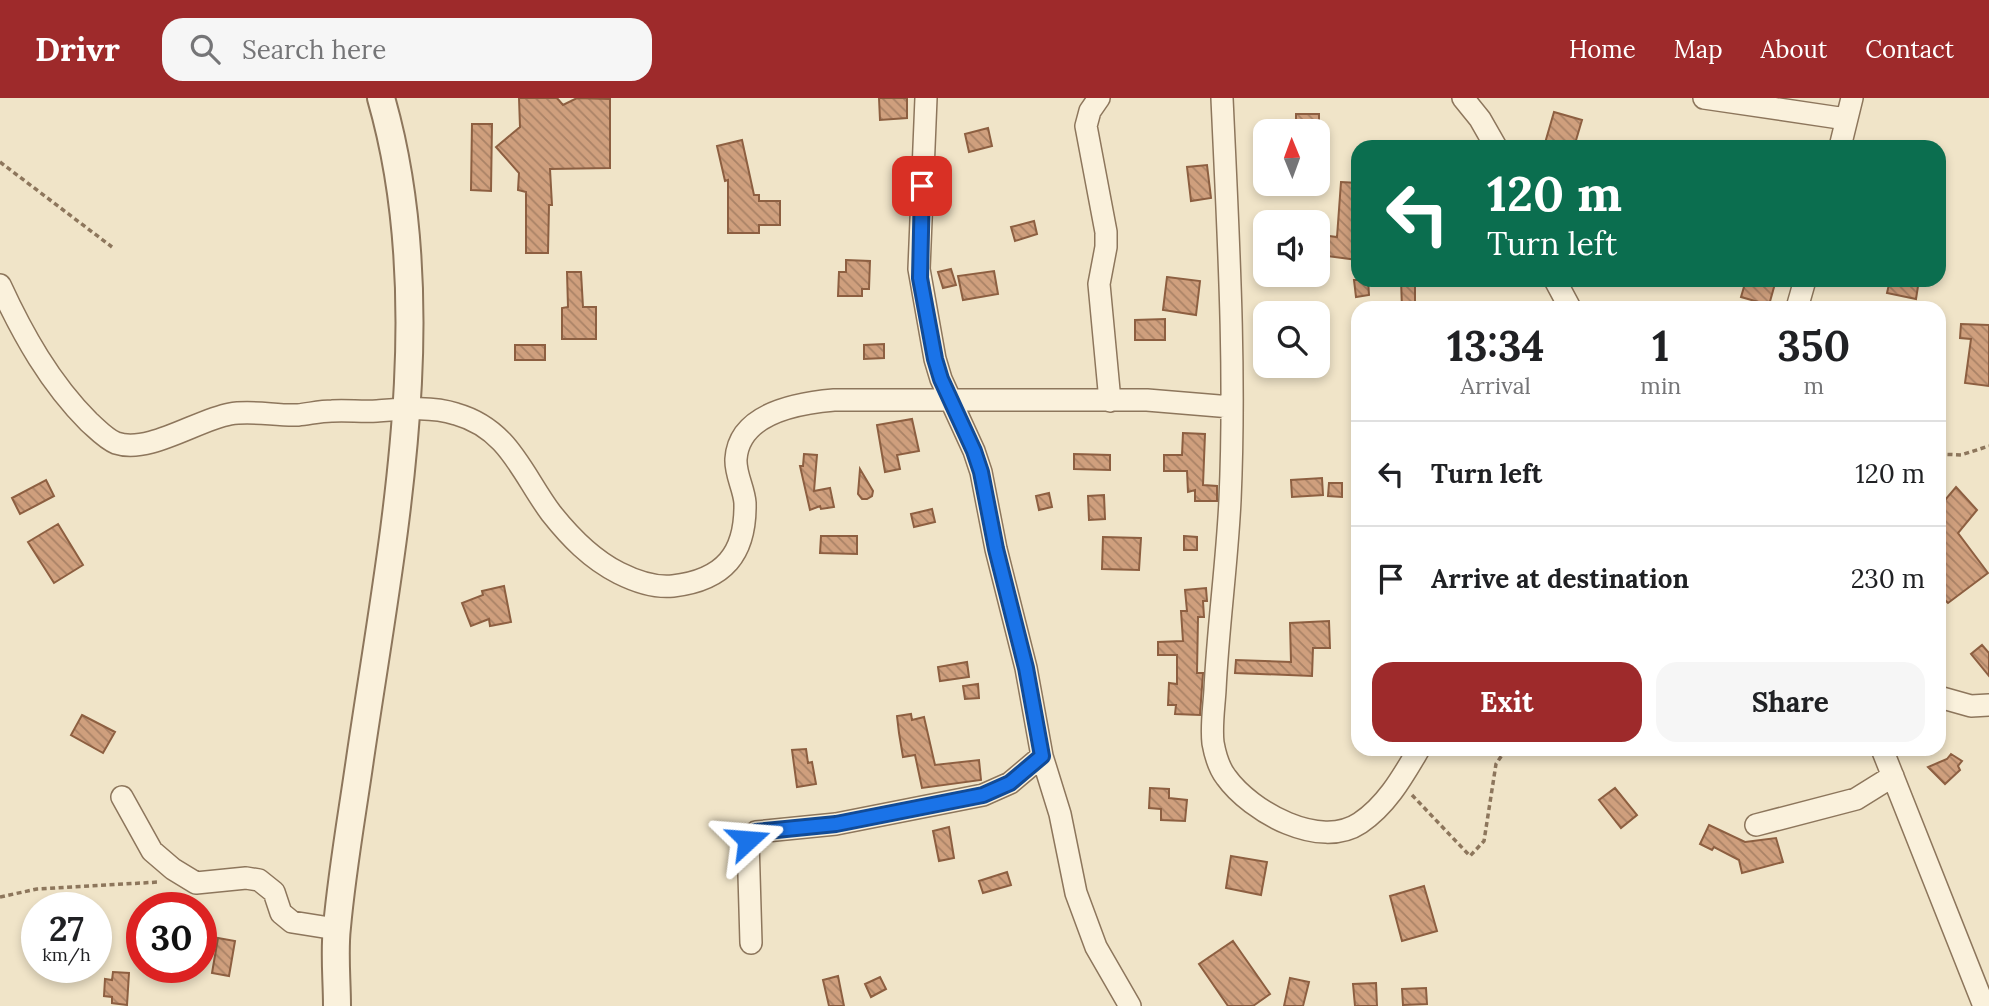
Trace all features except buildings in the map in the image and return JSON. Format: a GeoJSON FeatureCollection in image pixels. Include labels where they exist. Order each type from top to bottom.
{"type":"FeatureCollection","features":[{"type":"Feature","properties":{"kind":"street"},"geometry":{"type":"LineString","coordinates":[[337,1006],[337,929],[394,529],[408,408],[409,312],[405,220],[392,133],[382,98]]}},
{"type":"Feature","properties":{"kind":"street"},"geometry":{"type":"LineString","coordinates":[[926,98],[920,278],[935,359],[981,472],[996,549],[1026,668],[1042,756],[1060,814],[1076,893],[1096,947],[1130,1006]]}},
{"type":"Feature","properties":{"kind":"street"},"geometry":{"type":"LineString","coordinates":[[1099,98],[1090,111],[1086,126],[1106,232],[1099,284],[1110,401]]}},
{"type":"Feature","properties":{"kind":"street"},"geometry":{"type":"LineString","coordinates":[[1222,98],[1233,447],[1229,527],[1216,663],[1213,741],[1217,760],[1225,777],[1263,813],[1291,826],[1337,832],[1360,823],[1397,785],[1415,756]]}},
{"type":"Feature","properties":{"kind":"street"},"geometry":{"type":"LineString","coordinates":[[1463,98],[1492,140]]}},
{"type":"Feature","properties":{"kind":"street"},"geometry":{"type":"LineString","coordinates":[[1704,98],[1846,119]]}},
{"type":"Feature","properties":{"kind":"street"},"geometry":{"type":"LineString","coordinates":[[1842,140],[1852,98]]}},
{"type":"Feature","properties":{"kind":"street"},"geometry":{"type":"LineString","coordinates":[[0,285],[15,317],[54,382],[76,408],[115,443],[145,443],[232,413],[297,415],[408,408],[453,413],[482,424],[505,442],[551,513],[584,550],[629,578],[652,585],[673,586],[712,575],[725,568],[741,540],[745,502],[736,470],[739,444],[759,421],[779,409],[801,403],[834,400],[1147,400],[1231,407]]}},
{"type":"Feature","properties":{"kind":"street"},"geometry":{"type":"LineString","coordinates":[[1946,699],[1971,706],[1989,705]]}},
{"type":"Feature","properties":{"kind":"street"},"geometry":{"type":"LineString","coordinates":[[751,943],[748,840],[756,832],[836,824],[983,795],[1010,783],[1042,756]]}},
{"type":"Feature","properties":{"kind":"street"},"geometry":{"type":"LineString","coordinates":[[1885,756],[1984,1006]]}},
{"type":"Feature","properties":{"kind":"street"},"geometry":{"type":"LineString","coordinates":[[1756,825],[1856,799],[1893,776]]}},
{"type":"Feature","properties":{"kind":"street"},"geometry":{"type":"LineString","coordinates":[[122,797],[152,851],[173,869],[196,883],[246,878],[259,880],[274,892],[281,913],[292,922],[337,929]]}},
{"type":"Feature","properties":{"kind":"path"},"geometry":{"type":"LineString","coordinates":[[0,162],[112,247]]}},
{"type":"Feature","properties":{"kind":"path"},"geometry":{"type":"LineString","coordinates":[[1946,454],[1961,455],[1989,446]]}},
{"type":"Feature","properties":{"kind":"path"},"geometry":{"type":"LineString","coordinates":[[1397,785],[1416,798],[1470,856],[1483,841],[1496,764],[1501,756]]}},
{"type":"Feature","properties":{"kind":"path"},"geometry":{"type":"LineString","coordinates":[[0,897],[37,889],[162,882]]}},
{"type":"Feature","properties":{"kind":"route"},"geometry":{"type":"LineString","coordinates":[[748,840],[750,835],[756,832],[836,824],[983,795],[1010,783],[1042,756],[1026,668],[996,549],[981,472],[935,359],[920,278],[922,186]]}}]}
